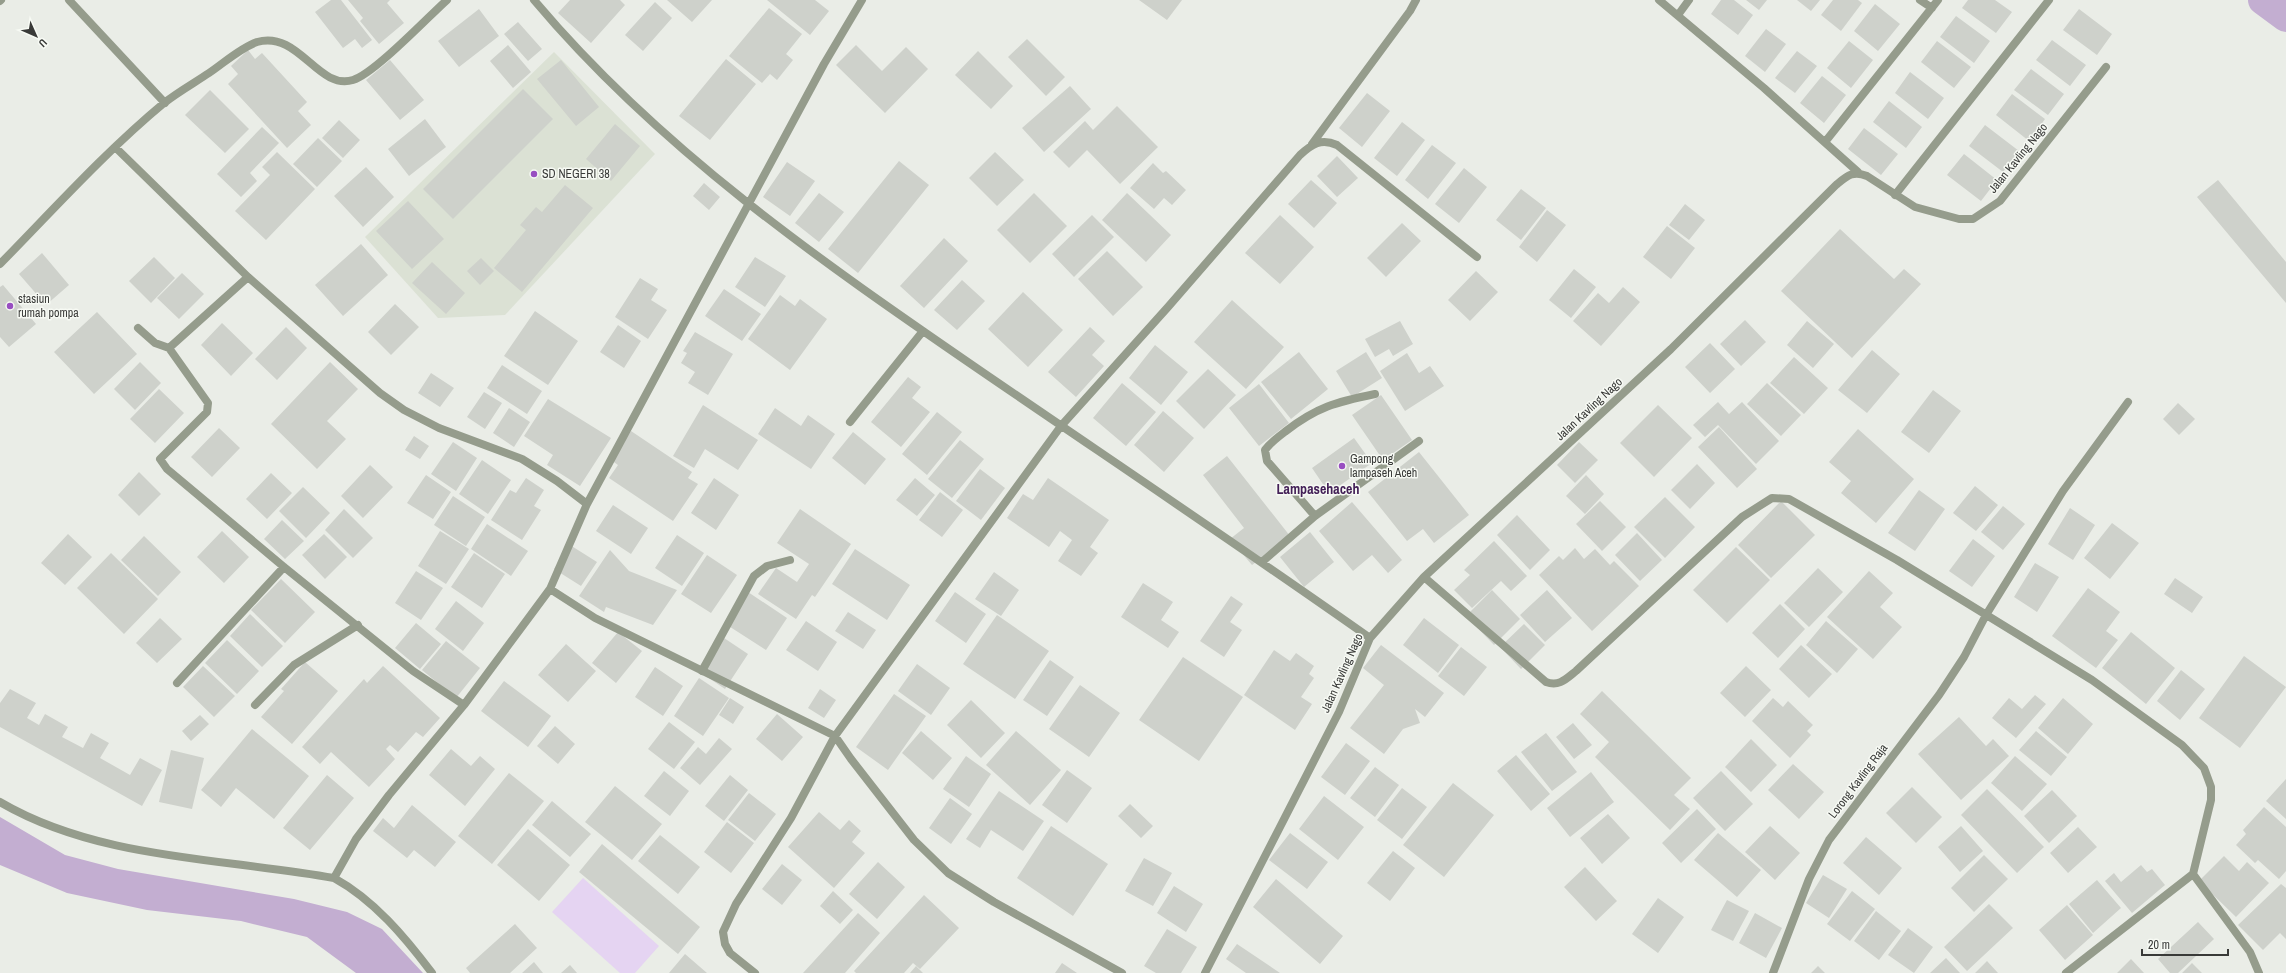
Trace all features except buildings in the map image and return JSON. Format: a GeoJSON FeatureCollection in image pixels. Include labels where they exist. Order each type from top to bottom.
{"type":"FeatureCollection","features":[{"type":"Feature","properties":{"kind":"street"},"geometry":{"type":"LineString","coordinates":[[69,0],[165,103]]}},
{"type":"Feature","properties":{"kind":"street"},"geometry":{"type":"LineString","coordinates":[[0,264],[115,147],[165,103],[244,49],[266,40],[277,41],[290,46],[332,79],[353,80],[383,59],[447,0]]}},
{"type":"Feature","properties":{"kind":"street"},"geometry":{"type":"LineString","coordinates":[[534,0],[572,45],[643,116],[748,204],[923,331],[1262,562],[1370,638]]}},
{"type":"Feature","properties":{"kind":"street"},"geometry":{"type":"LineString","coordinates":[[334,878],[356,839],[389,795],[464,705],[550,589],[587,504],[824,64],[862,0]]}},
{"type":"Feature","properties":{"kind":"street"},"geometry":{"type":"LineString","coordinates":[[755,973],[730,953],[725,944],[723,932],[736,904],[791,818],[835,736],[1061,426],[1168,307],[1300,155],[1312,145],[1410,11],[1416,0]]}},
{"type":"Feature","properties":{"kind":"street"},"geometry":{"type":"LineString","coordinates":[[1659,0],[1764,88],[1858,172]]}},
{"type":"Feature","properties":{"kind":"street"},"geometry":{"type":"LineString","coordinates":[[1678,15],[1689,0]]}},
{"type":"Feature","properties":{"kind":"street"},"geometry":{"type":"LineString","coordinates":[[1920,0],[1932,8]]}},
{"type":"Feature","properties":{"kind":"street"},"geometry":{"type":"LineString","coordinates":[[1825,142],[1938,0]]}},
{"type":"Feature","properties":{"kind":"street"},"geometry":{"type":"LineString","coordinates":[[1896,195],[2049,0]]}},
{"type":"Feature","properties":{"kind":"street","name":"Jalan Kavling Nago"},"geometry":{"type":"LineString","coordinates":[[1205,973],[1339,712],[1370,638],[1424,577],[1671,349],[1836,185],[1851,173],[1858,172],[1915,207],[1959,219],[1973,219],[1985,213],[2000,201],[2106,67]]}},
{"type":"Feature","properties":{"kind":"street"},"geometry":{"type":"LineString","coordinates":[[1312,145],[1327,141],[1337,145],[1477,257]]}},
{"type":"Feature","properties":{"kind":"street"},"geometry":{"type":"LineString","coordinates":[[115,147],[248,277],[380,393],[404,410],[439,428],[522,459],[556,481],[587,504]]}},
{"type":"Feature","properties":{"kind":"street"},"geometry":{"type":"LineString","coordinates":[[169,348],[248,277]]}},
{"type":"Feature","properties":{"kind":"street"},"geometry":{"type":"LineString","coordinates":[[138,328],[155,343],[169,348],[208,403],[207,412],[160,459],[167,469],[284,567],[358,625],[413,671],[464,705]]}},
{"type":"Feature","properties":{"kind":"street"},"geometry":{"type":"LineString","coordinates":[[850,422],[923,331]]}},
{"type":"Feature","properties":{"kind":"street"},"geometry":{"type":"LineString","coordinates":[[1315,516],[1267,461],[1265,450],[1270,444],[1303,418],[1322,407],[1339,401],[1375,394]]}},
{"type":"Feature","properties":{"kind":"street","name":"Lorong Kavling Raja"},"geometry":{"type":"LineString","coordinates":[[1773,973],[1809,879],[1829,840],[1939,695],[1964,657],[1986,615],[2064,491],[2128,402]]}},
{"type":"Feature","properties":{"kind":"street"},"geometry":{"type":"LineString","coordinates":[[1262,562],[1315,516],[1419,442]]}},
{"type":"Feature","properties":{"kind":"street"},"geometry":{"type":"LineString","coordinates":[[1424,577],[1513,655],[1546,682],[1553,685],[1562,682],[1576,671],[1742,517],[1772,498],[1789,499],[1806,507],[2092,680],[2182,745],[2204,768],[2211,787],[2211,800],[2193,874],[2123,927],[2066,973]]}},
{"type":"Feature","properties":{"kind":"street"},"geometry":{"type":"LineString","coordinates":[[702,671],[754,576],[768,566],[790,560]]}},
{"type":"Feature","properties":{"kind":"street"},"geometry":{"type":"LineString","coordinates":[[177,683],[284,567]]}},
{"type":"Feature","properties":{"kind":"street"},"geometry":{"type":"LineString","coordinates":[[550,589],[595,618],[835,736],[855,765],[914,840],[948,873],[994,902],[1122,973]]}},
{"type":"Feature","properties":{"kind":"street"},"geometry":{"type":"LineString","coordinates":[[255,705],[294,665],[358,625]]}},
{"type":"Feature","properties":{"kind":"street"},"geometry":{"type":"LineString","coordinates":[[0,802],[40,823],[80,838],[182,857],[295,871],[334,878],[351,888],[386,919],[412,946],[432,973]]}},
{"type":"Feature","properties":{"kind":"street"},"geometry":{"type":"LineString","coordinates":[[2193,874],[2250,952],[2259,973]]}},
{"type":"Feature","properties":{"kind":"shaded area","name":"SD NEGERI 38"},"geometry":{"type":"Polygon","coordinates":[[[554,52],[655,154],[505,315],[438,318],[365,237],[554,52]]]}},
{"type":"Feature","properties":{"kind":"shaded area"},"geometry":{"type":"Polygon","coordinates":[[[0,817],[65,855],[118,869],[294,899],[347,912],[382,929],[423,973],[356,973],[307,937],[241,921],[147,910],[67,893],[0,865],[0,817]]]}},
{"type":"Feature","properties":{"kind":"shaded area"},"geometry":{"type":"Polygon","coordinates":[[[583,878],[659,946],[635,973],[620,973],[552,912],[583,878]]]}},
{"type":"Feature","properties":{"kind":"waterway"},"geometry":{"type":"LineString","coordinates":[[2263,0],[2286,17]]}},
{"type":"Feature","properties":{"kind":"place","name":"SD NEGERI 38"},"geometry":{"type":"Point","coordinates":[534,174]}},
{"type":"Feature","properties":{"kind":"place","name":"stasiun rumah pompa"},"geometry":{"type":"Point","coordinates":[10,306]}},
{"type":"Feature","properties":{"kind":"place","name":"Gampong lampaseh Aceh"},"geometry":{"type":"Point","coordinates":[1342,466]}},
{"type":"Feature","properties":{"kind":"district","name":"Lampasehaceh"},"geometry":{"type":"Point","coordinates":[1318,489]}}]}
